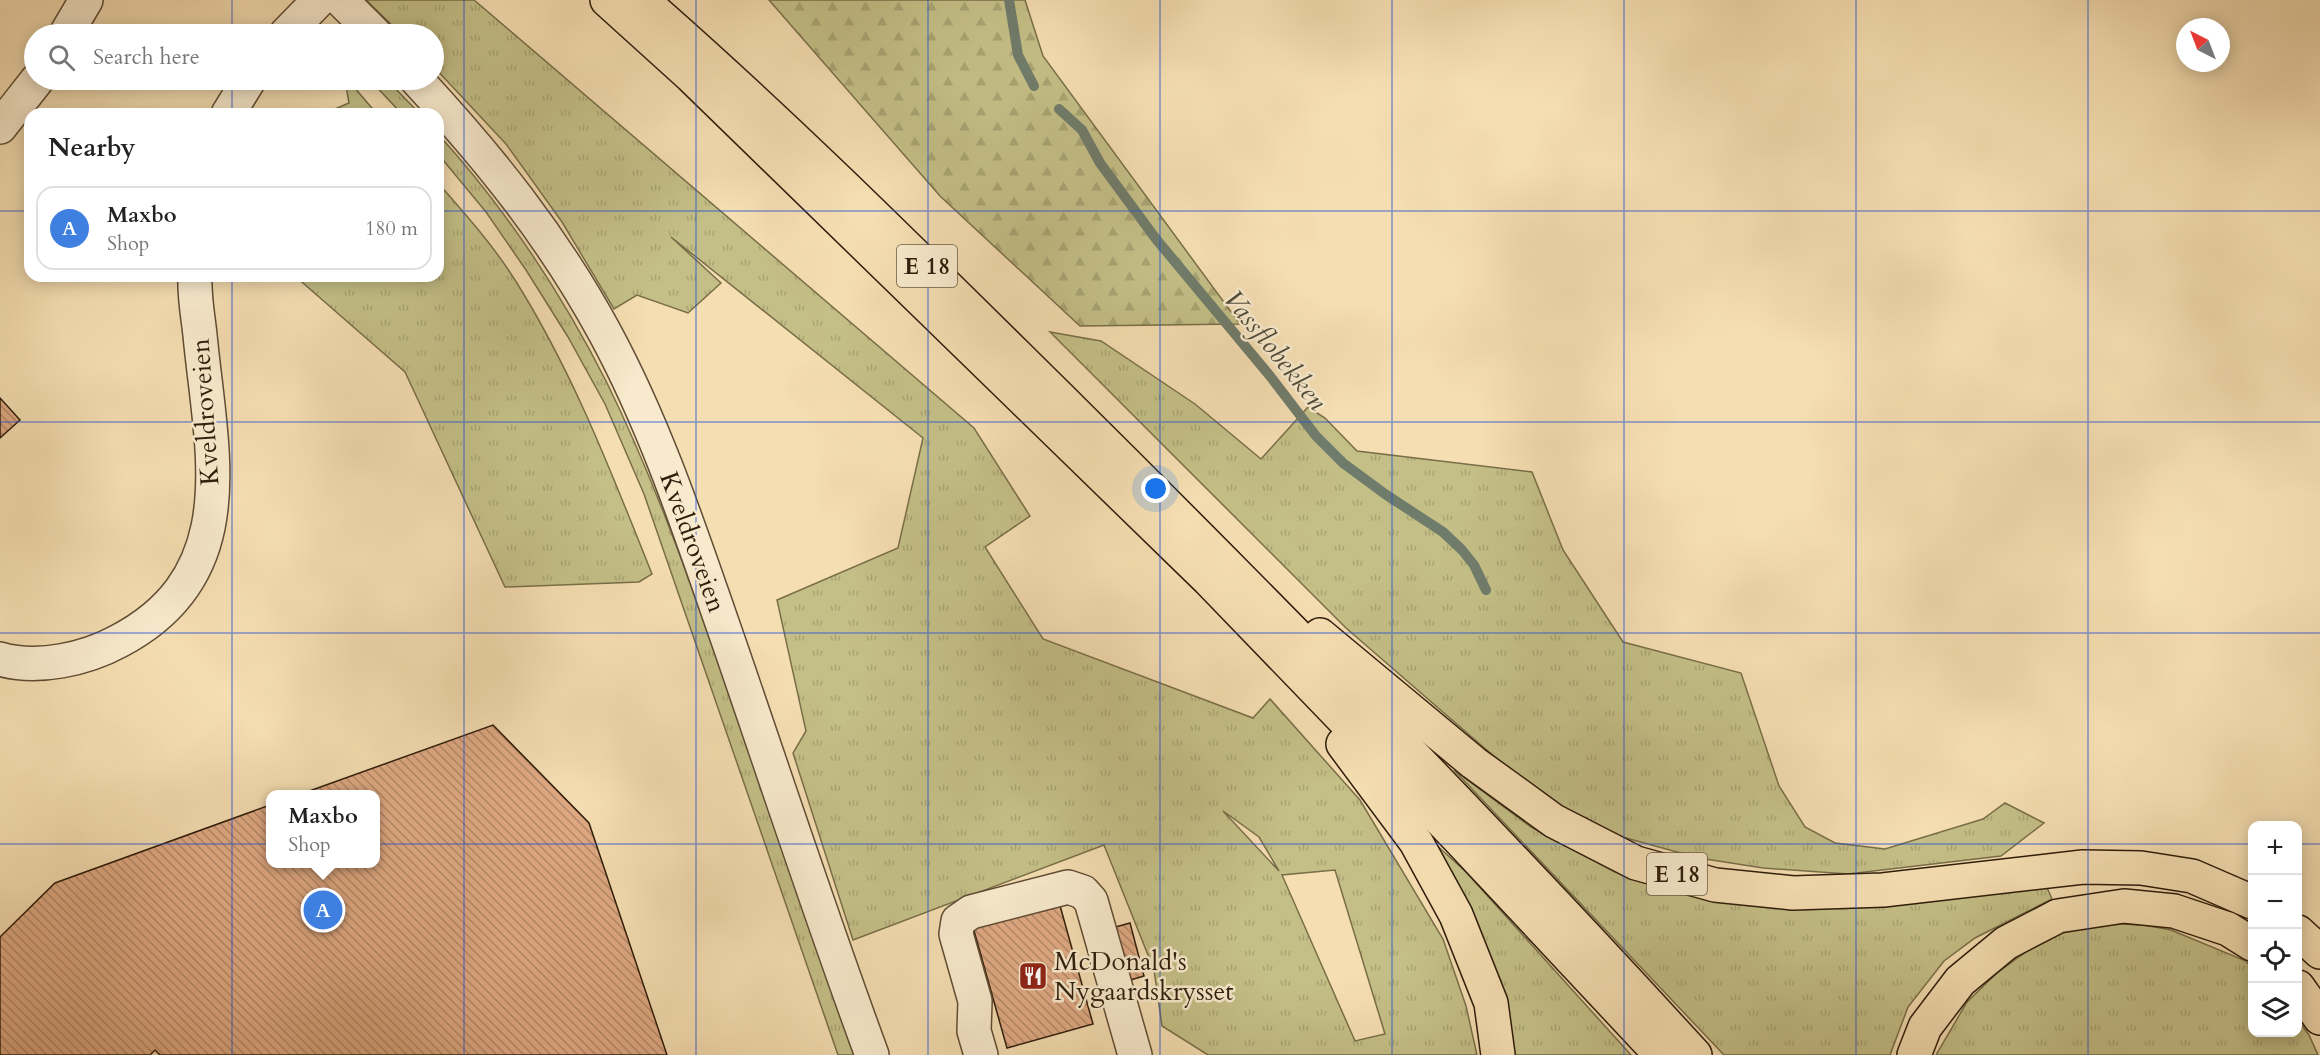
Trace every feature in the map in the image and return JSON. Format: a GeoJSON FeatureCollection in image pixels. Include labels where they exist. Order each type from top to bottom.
{"type":"FeatureCollection","features":[{"type":"Feature","properties":{"kind":"highway","name":"E 18"},"geometry":{"type":"LineString","coordinates":[[607,0],[691,76],[1209,580],[1458,838],[1661,1055]]}},
{"type":"Feature","properties":{"kind":"highway","name":"E 18"},"geometry":{"type":"LineString","coordinates":[[642,0],[713,62],[911,250],[1203,540],[1475,820],[1695,1055]]}},
{"type":"Feature","properties":{"kind":"highway","name":"E 18"},"geometry":{"type":"LineString","coordinates":[[1203,540],[1474,763],[1554,821],[1636,863],[1714,885],[1793,893],[1883,890],[2083,867],[2141,868],[2192,876],[2248,900]]}},
{"type":"Feature","properties":{"kind":"highway","name":"E 18"},"geometry":{"type":"LineString","coordinates":[[1257,630],[1416,842],[1456,915],[1491,1003],[1498,1055]]}},
{"type":"Feature","properties":{"kind":"highway"},"geometry":{"type":"LineString","coordinates":[[1914,1055],[1925,1028],[1960,981],[2006,943],[2058,916],[2124,906],[2174,910],[2228,929],[2248,941]]}},
{"type":"Feature","properties":{"kind":"highway"},"geometry":{"type":"LineString","coordinates":[[2302,936],[2320,952]]}},
{"type":"Feature","properties":{"kind":"highway"},"geometry":{"type":"LineString","coordinates":[[2302,993],[2320,1018]]}},
{"type":"Feature","properties":{"kind":"street"},"geometry":{"type":"LineString","coordinates":[[72,24],[86,0]]}},
{"type":"Feature","properties":{"kind":"street"},"geometry":{"type":"LineString","coordinates":[[296,24],[319,0]]}},
{"type":"Feature","properties":{"kind":"street"},"geometry":{"type":"LineString","coordinates":[[341,0],[365,24]]}},
{"type":"Feature","properties":{"kind":"street"},"geometry":{"type":"LineString","coordinates":[[0,128],[28,90]]}},
{"type":"Feature","properties":{"kind":"street"},"geometry":{"type":"LineString","coordinates":[[232,108],[243,90]]}},
{"type":"Feature","properties":{"kind":"street","name":"Kveldroveien"},"geometry":{"type":"LineString","coordinates":[[426,90],[442,108]]}},
{"type":"Feature","properties":{"kind":"street","name":"Kveldroveien"},"geometry":{"type":"LineString","coordinates":[[444,110],[530,212],[605,333],[633,388],[674,483],[872,1055]]}},
{"type":"Feature","properties":{"kind":"street"},"geometry":{"type":"LineString","coordinates":[[0,134],[9,128],[24,124]]}},
{"type":"Feature","properties":{"kind":"street","name":"Kveldroveien"},"geometry":{"type":"LineString","coordinates":[[0,659],[12,662],[53,662],[100,651],[140,630],[168,604],[193,571],[208,537],[213,478],[213,444],[196,282]]}},
{"type":"Feature","properties":{"kind":"street"},"geometry":{"type":"LineString","coordinates":[[981,1055],[974,1031],[975,1001],[956,934],[958,921],[971,912],[1068,887],[1083,892],[1091,902],[1135,1055]]}},
{"type":"Feature","properties":{"kind":"green space"},"geometry":{"type":"Polygon","coordinates":[[[366,0],[474,0],[974,428],[1030,516],[985,547],[1043,639],[1253,718],[1270,699],[1360,800],[1443,939],[1466,1006],[1477,1055],[1208,1055],[1162,1026],[1154,970],[1104,845],[853,940],[793,753],[806,731],[777,600],[898,548],[923,438],[671,237],[721,283],[688,313],[637,295],[614,309],[562,222],[506,144],[444,78],[444,24],[391,24],[366,0]],[[1223,811],[1279,871],[1259,837],[1223,811]],[[1335,870],[1282,875],[1355,1041],[1385,1034],[1335,870]]]}},
{"type":"Feature","properties":{"kind":"green space"},"geometry":{"type":"Polygon","coordinates":[[[769,0],[1025,0],[1043,56],[1240,324],[1080,326],[940,196],[769,0]]]}},
{"type":"Feature","properties":{"kind":"green space"},"geometry":{"type":"Polygon","coordinates":[[[347,90],[357,90],[372,108],[337,108],[349,103],[347,90]]]}},
{"type":"Feature","properties":{"kind":"green space"},"geometry":{"type":"Polygon","coordinates":[[[379,90],[397,90],[414,108],[396,108],[379,90]]]}},
{"type":"Feature","properties":{"kind":"green space"},"geometry":{"type":"Polygon","coordinates":[[[444,141],[463,162],[531,253],[590,350],[626,423],[692,587],[855,1055],[838,1055],[644,494],[605,404],[568,337],[486,212],[444,161],[444,141]]]}},
{"type":"Feature","properties":{"kind":"green space"},"geometry":{"type":"Polygon","coordinates":[[[444,190],[497,254],[536,315],[590,424],[652,574],[639,582],[505,587],[405,372],[302,282],[444,282],[444,190]]]}},
{"type":"Feature","properties":{"kind":"green space"},"geometry":{"type":"Polygon","coordinates":[[[1050,332],[1101,341],[1195,404],[1261,459],[1308,407],[1325,418],[1357,451],[1532,472],[1563,550],[1623,642],[1741,673],[1779,786],[1805,827],[1835,843],[1885,849],[1983,819],[2005,803],[2044,823],[2001,856],[1848,874],[1763,868],[1699,858],[1615,835],[1562,807],[1504,765],[1346,628],[1050,332]]]}},
{"type":"Feature","properties":{"kind":"green space"},"geometry":{"type":"Polygon","coordinates":[[[1454,770],[1531,827],[1615,872],[1675,892],[1760,905],[2044,881],[2052,899],[1975,938],[1944,961],[1908,1007],[1890,1055],[1724,1055],[1454,770]]]}},
{"type":"Feature","properties":{"kind":"green space"},"geometry":{"type":"Polygon","coordinates":[[[1420,830],[1466,872],[1631,1055],[1508,1055],[1420,830]]]}},
{"type":"Feature","properties":{"kind":"green space"},"geometry":{"type":"Polygon","coordinates":[[[2094,923],[2144,925],[2171,930],[2246,961],[2248,963],[2248,1037],[2302,1037],[2302,1025],[2318,1055],[1936,1055],[1967,1002],[1997,973],[2042,940],[2094,923]]]}},
{"type":"Feature","properties":{"kind":"building"},"geometry":{"type":"Polygon","coordinates":[[[0,398],[20,420],[0,438],[0,398]]]}},
{"type":"Feature","properties":{"kind":"building"},"geometry":{"type":"Polygon","coordinates":[[[493,725],[589,823],[667,1055],[160,1055],[155,1050],[150,1055],[0,1055],[0,937],[55,883],[266,806],[266,868],[380,868],[380,790],[312,790],[493,725]]]}},
{"type":"Feature","properties":{"kind":"building","name":"McDonald's Nygaardskrysset"},"geometry":{"type":"Polygon","coordinates":[[[1059,902],[1093,1024],[1007,1048],[973,927],[1059,902]]]}},
{"type":"Feature","properties":{"kind":"building"},"geometry":{"type":"Polygon","coordinates":[[[1130,923],[1144,976],[1127,981],[1112,928],[1130,923]]]}},
{"type":"Feature","properties":{"kind":"waterway","name":"Vassflobekken"},"geometry":{"type":"LineString","coordinates":[[1009,0],[1018,55],[1034,86]]}},
{"type":"Feature","properties":{"kind":"waterway","name":"Vassflobekken"},"geometry":{"type":"LineString","coordinates":[[1059,109],[1082,130],[1100,163],[1156,239],[1270,376],[1316,436],[1343,463],[1443,532],[1474,565],[1486,590]]}},
{"type":"Feature","properties":{"kind":"place","name":"Maxbo"},"geometry":{"type":"Point","coordinates":[323,910]}},
{"type":"Feature","properties":{"kind":"place","name":"McDonald's Nygaardskrysset"},"geometry":{"type":"Point","coordinates":[1033,976]}}]}
